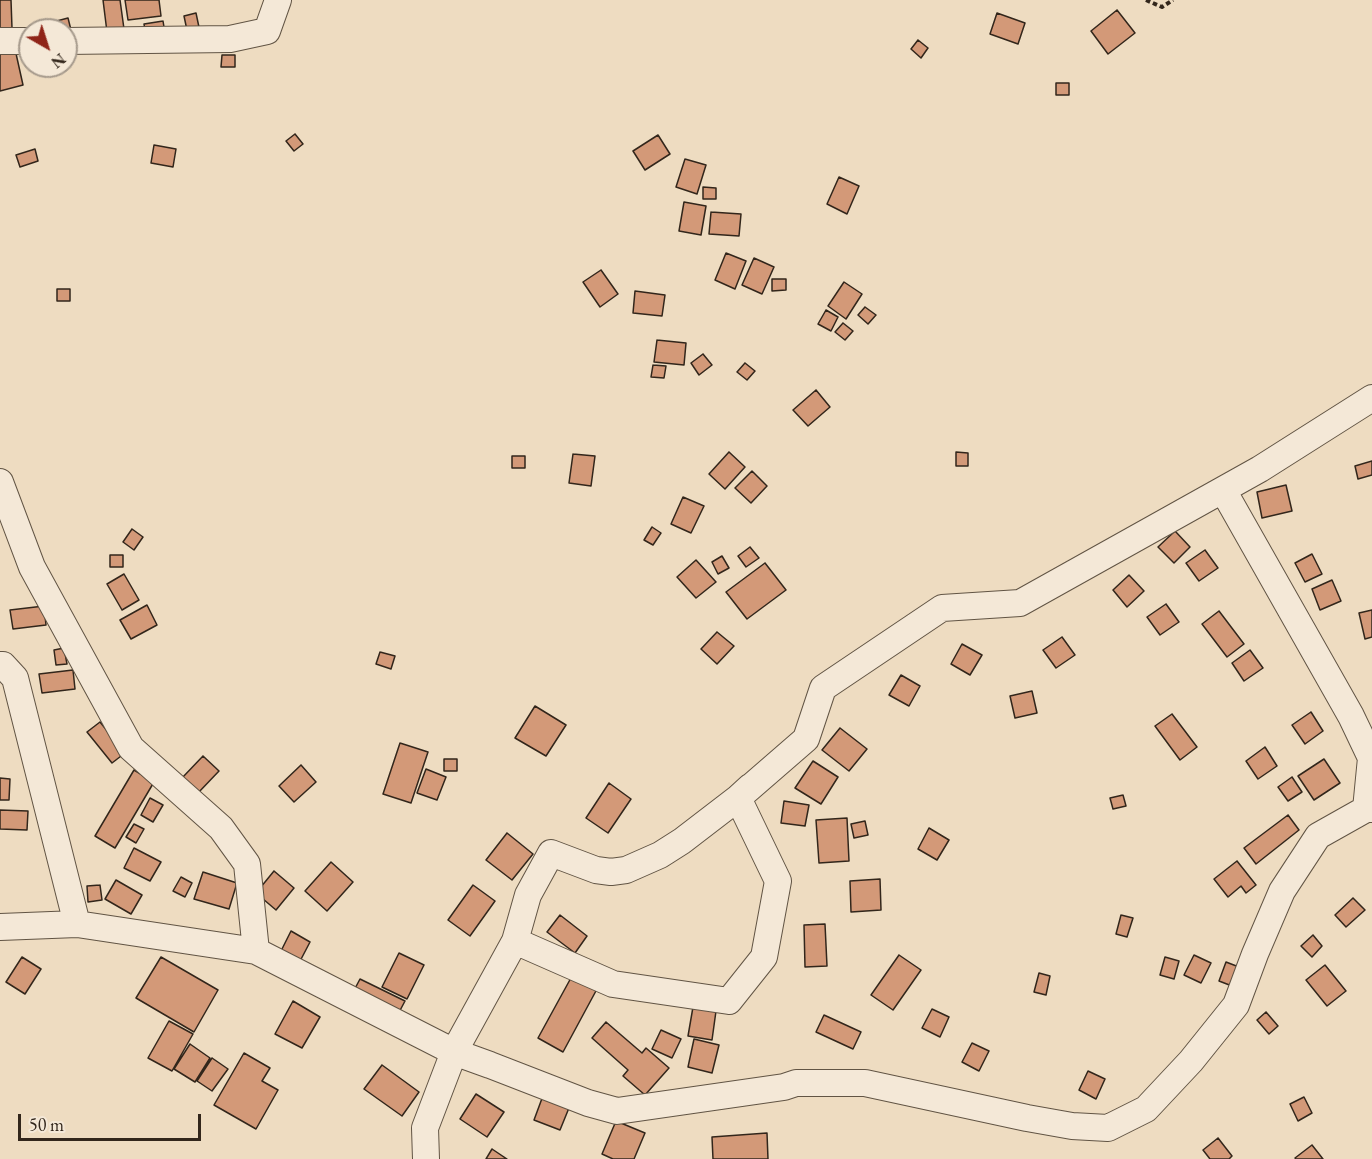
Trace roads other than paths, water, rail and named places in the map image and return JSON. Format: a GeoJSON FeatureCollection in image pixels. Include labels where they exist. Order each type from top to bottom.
{"type":"FeatureCollection","features":[{"type":"Feature","properties":{"kind":"street"},"geometry":{"type":"LineString","coordinates":[[78,41],[230,39],[267,30],[278,0]]}},
{"type":"Feature","properties":{"kind":"street"},"geometry":{"type":"LineString","coordinates":[[0,41],[18,41]]}},
{"type":"Feature","properties":{"kind":"street"},"geometry":{"type":"LineString","coordinates":[[426,1159],[425,1128],[454,1052],[515,941],[528,895],[551,853],[596,870],[611,872],[626,870],[660,855],[738,798],[806,739],[823,688],[942,608],[1020,603],[1260,469],[1372,398]]}},
{"type":"Feature","properties":{"kind":"street"},"geometry":{"type":"LineString","coordinates":[[0,485],[32,567],[130,748],[221,828],[247,864],[256,951]]}},
{"type":"Feature","properties":{"kind":"street"},"geometry":{"type":"LineString","coordinates":[[0,927],[77,924],[256,951],[454,1052],[617,1111],[784,1087],[796,1083],[865,1083],[1027,1118],[1072,1126],[1108,1128],[1146,1109],[1191,1061],[1236,1005],[1282,891],[1318,836],[1369,809],[1371,758],[1351,716],[1223,490]]}},
{"type":"Feature","properties":{"kind":"street"},"geometry":{"type":"LineString","coordinates":[[1,657],[15,678],[77,924]]}},
{"type":"Feature","properties":{"kind":"street"},"geometry":{"type":"LineString","coordinates":[[515,941],[613,984],[729,1001],[764,957],[778,881],[738,798]]}}]}
